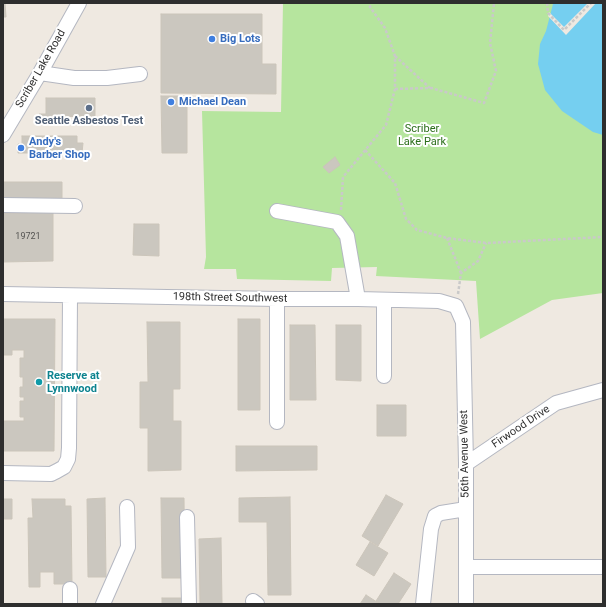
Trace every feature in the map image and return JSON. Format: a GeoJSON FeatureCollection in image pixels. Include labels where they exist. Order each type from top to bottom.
{"type":"FeatureCollection","features":[{"type":"Feature","properties":{"kind":"street","name":"Scriber Lake Road"},"geometry":{"type":"LineString","coordinates":[[3,135],[79,3]]}},
{"type":"Feature","properties":{"kind":"street"},"geometry":{"type":"LineString","coordinates":[[40,73],[74,78],[107,78],[140,74]]}},
{"type":"Feature","properties":{"kind":"street"},"geometry":{"type":"LineString","coordinates":[[3,205],[75,206]]}},
{"type":"Feature","properties":{"kind":"street"},"geometry":{"type":"LineString","coordinates":[[277,212],[338,222],[347,236],[358,299]]}},
{"type":"Feature","properties":{"kind":"street","name":"198th Street Southwest"},"geometry":{"type":"LineString","coordinates":[[3,294],[439,301],[456,306]]}},
{"type":"Feature","properties":{"kind":"street"},"geometry":{"type":"LineString","coordinates":[[3,473],[51,474],[64,467],[68,459],[70,296]]}},
{"type":"Feature","properties":{"kind":"street"},"geometry":{"type":"LineString","coordinates":[[277,299],[278,422]]}},
{"type":"Feature","properties":{"kind":"street"},"geometry":{"type":"LineString","coordinates":[[384,300],[384,376]]}},
{"type":"Feature","properties":{"kind":"street","name":"56th Avenue West"},"geometry":{"type":"LineString","coordinates":[[456,306],[463,322],[466,464],[466,604]]}},
{"type":"Feature","properties":{"kind":"street","name":"Firwood Drive"},"geometry":{"type":"LineString","coordinates":[[466,464],[556,403],[603,390]]}},
{"type":"Feature","properties":{"kind":"street"},"geometry":{"type":"LineString","coordinates":[[103,604],[128,547],[127,507]]}},
{"type":"Feature","properties":{"kind":"street"},"geometry":{"type":"LineString","coordinates":[[423,604],[431,529],[435,516],[441,513],[466,509]]}},
{"type":"Feature","properties":{"kind":"street"},"geometry":{"type":"LineString","coordinates":[[187,517],[189,604]]}},
{"type":"Feature","properties":{"kind":"street"},"geometry":{"type":"LineString","coordinates":[[466,568],[603,567]]}},
{"type":"Feature","properties":{"kind":"street"},"geometry":{"type":"LineString","coordinates":[[70,589],[70,604]]}},
{"type":"Feature","properties":{"kind":"path"},"geometry":{"type":"LineString","coordinates":[[338,222],[341,214],[343,177],[386,125],[396,89],[395,56],[385,28],[370,7],[370,3]]}},
{"type":"Feature","properties":{"kind":"path"},"geometry":{"type":"LineString","coordinates":[[396,89],[431,88],[484,103],[496,71],[490,43],[494,3]]}},
{"type":"Feature","properties":{"kind":"path"},"geometry":{"type":"LineString","coordinates":[[547,3],[548,13],[564,30],[591,3]]}},
{"type":"Feature","properties":{"kind":"path"},"geometry":{"type":"LineString","coordinates":[[395,56],[431,88]]}},
{"type":"Feature","properties":{"kind":"path"},"geometry":{"type":"LineString","coordinates":[[365,150],[395,183],[406,219],[417,230],[447,238],[486,243],[603,237]]}},
{"type":"Feature","properties":{"kind":"path"},"geometry":{"type":"LineString","coordinates":[[447,238],[461,273],[456,306]]}},
{"type":"Feature","properties":{"kind":"path"},"geometry":{"type":"LineString","coordinates":[[461,273],[478,261],[486,243]]}},
{"type":"Feature","properties":{"kind":"green space","name":"Scriber Lake Park"},"geometry":{"type":"Polygon","coordinates":[[[283,3],[603,3],[603,293],[552,300],[480,339],[476,281],[376,276],[377,267],[332,268],[331,281],[237,279],[236,269],[204,269],[206,257],[202,111],[281,112],[283,3]]]}},
{"type":"Feature","properties":{"kind":"water"},"geometry":{"type":"Polygon","coordinates":[[[554,3],[603,3],[603,135],[593,132],[562,111],[545,90],[538,64],[540,44],[546,31],[554,3]]]}},
{"type":"Feature","properties":{"kind":"pier"},"geometry":{"type":"Polygon","coordinates":[[[588,3],[596,3],[566,35],[548,16],[549,12],[564,27],[588,3]]]}},
{"type":"Feature","properties":{"kind":"building"},"geometry":{"type":"Polygon","coordinates":[[[3,3],[5,3],[6,17],[3,17],[3,3]]]}},
{"type":"Feature","properties":{"kind":"building","name":"Big Lots"},"geometry":{"type":"Polygon","coordinates":[[[161,14],[262,14],[262,64],[276,64],[276,94],[161,93],[161,14]]]}},
{"type":"Feature","properties":{"kind":"building"},"geometry":{"type":"Polygon","coordinates":[[[161,96],[187,96],[187,153],[162,153],[161,96]]]}},
{"type":"Feature","properties":{"kind":"building"},"geometry":{"type":"Polygon","coordinates":[[[46,98],[95,98],[95,116],[39,117],[39,114],[46,114],[46,98]]]}},
{"type":"Feature","properties":{"kind":"building"},"geometry":{"type":"Polygon","coordinates":[[[22,136],[77,136],[77,143],[83,143],[82,153],[18,153],[18,144],[22,144],[22,136]]]}},
{"type":"Feature","properties":{"kind":"building"},"geometry":{"type":"Polygon","coordinates":[[[335,157],[340,165],[329,173],[323,167],[335,157]]]}},
{"type":"Feature","properties":{"kind":"building"},"geometry":{"type":"Polygon","coordinates":[[[3,182],[62,182],[62,202],[3,202],[3,182]]]}},
{"type":"Feature","properties":{"kind":"building"},"geometry":{"type":"Polygon","coordinates":[[[53,212],[53,261],[3,262],[3,213],[53,212]]]}},
{"type":"Feature","properties":{"kind":"building"},"geometry":{"type":"Polygon","coordinates":[[[134,224],[159,224],[159,256],[133,255],[134,224]]]}},
{"type":"Feature","properties":{"kind":"building","name":"Reserve at Lynnwood"},"geometry":{"type":"Polygon","coordinates":[[[3,319],[55,319],[54,451],[3,451],[3,421],[24,421],[24,417],[20,417],[20,401],[24,401],[24,397],[20,397],[20,387],[23,387],[23,377],[20,377],[20,358],[24,358],[24,350],[12,350],[12,355],[3,355],[3,319]]]}},
{"type":"Feature","properties":{"kind":"building"},"geometry":{"type":"Polygon","coordinates":[[[238,319],[260,319],[260,410],[238,410],[238,319]]]}},
{"type":"Feature","properties":{"kind":"building"},"geometry":{"type":"Polygon","coordinates":[[[147,322],[180,322],[180,389],[173,389],[173,421],[181,421],[181,470],[148,471],[148,428],[140,428],[140,382],[148,382],[147,322]]]}},
{"type":"Feature","properties":{"kind":"building"},"geometry":{"type":"Polygon","coordinates":[[[290,325],[315,325],[316,400],[290,400],[290,325]]]}},
{"type":"Feature","properties":{"kind":"building"},"geometry":{"type":"Polygon","coordinates":[[[336,325],[361,325],[361,381],[336,380],[336,325]]]}},
{"type":"Feature","properties":{"kind":"building"},"geometry":{"type":"Polygon","coordinates":[[[377,405],[406,405],[406,436],[377,436],[377,405]]]}},
{"type":"Feature","properties":{"kind":"building"},"geometry":{"type":"Polygon","coordinates":[[[236,446],[317,446],[317,470],[236,471],[236,446]]]}},
{"type":"Feature","properties":{"kind":"building"},"geometry":{"type":"Polygon","coordinates":[[[386,495],[403,504],[378,546],[362,536],[386,495]]]}},
{"type":"Feature","properties":{"kind":"building"},"geometry":{"type":"Polygon","coordinates":[[[290,497],[291,595],[268,595],[267,522],[239,522],[239,498],[290,497]]]}},
{"type":"Feature","properties":{"kind":"building"},"geometry":{"type":"Polygon","coordinates":[[[105,498],[106,577],[88,577],[87,499],[105,498]]]}},
{"type":"Feature","properties":{"kind":"building"},"geometry":{"type":"Polygon","coordinates":[[[161,498],[184,498],[185,578],[162,578],[161,498]]]}},
{"type":"Feature","properties":{"kind":"building"},"geometry":{"type":"Polygon","coordinates":[[[3,499],[12,499],[12,519],[3,519],[3,499]]]}},
{"type":"Feature","properties":{"kind":"building"},"geometry":{"type":"Polygon","coordinates":[[[32,499],[65,499],[65,506],[71,506],[72,584],[54,584],[54,572],[40,572],[40,587],[29,587],[28,518],[33,518],[32,499]]]}},
{"type":"Feature","properties":{"kind":"building"},"geometry":{"type":"Polygon","coordinates":[[[221,538],[222,604],[200,604],[199,539],[221,538]]]}},
{"type":"Feature","properties":{"kind":"building"},"geometry":{"type":"Polygon","coordinates":[[[370,542],[388,553],[374,576],[356,565],[370,542]]]}},
{"type":"Feature","properties":{"kind":"building"},"geometry":{"type":"Polygon","coordinates":[[[394,573],[411,584],[398,604],[381,604],[376,601],[394,573]]]}},
{"type":"Feature","properties":{"kind":"building"},"geometry":{"type":"Polygon","coordinates":[[[366,595],[380,604],[360,604],[366,595]]]}},
{"type":"Feature","properties":{"kind":"building"},"geometry":{"type":"Polygon","coordinates":[[[162,598],[185,598],[185,604],[162,604],[162,598]]]}},
{"type":"Feature","properties":{"kind":"place","name":"Big Lots"},"geometry":{"type":"Point","coordinates":[212,39]}},
{"type":"Feature","properties":{"kind":"place","name":"Michael Dean"},"geometry":{"type":"Point","coordinates":[171,102]}},
{"type":"Feature","properties":{"kind":"place","name":"Seattle Asbestos Test"},"geometry":{"type":"Point","coordinates":[89,108]}},
{"type":"Feature","properties":{"kind":"place","name":"Andy's Barber Shop"},"geometry":{"type":"Point","coordinates":[21,148]}},
{"type":"Feature","properties":{"kind":"place","name":"Reserve at Lynnwood"},"geometry":{"type":"Point","coordinates":[39,382]}}]}
